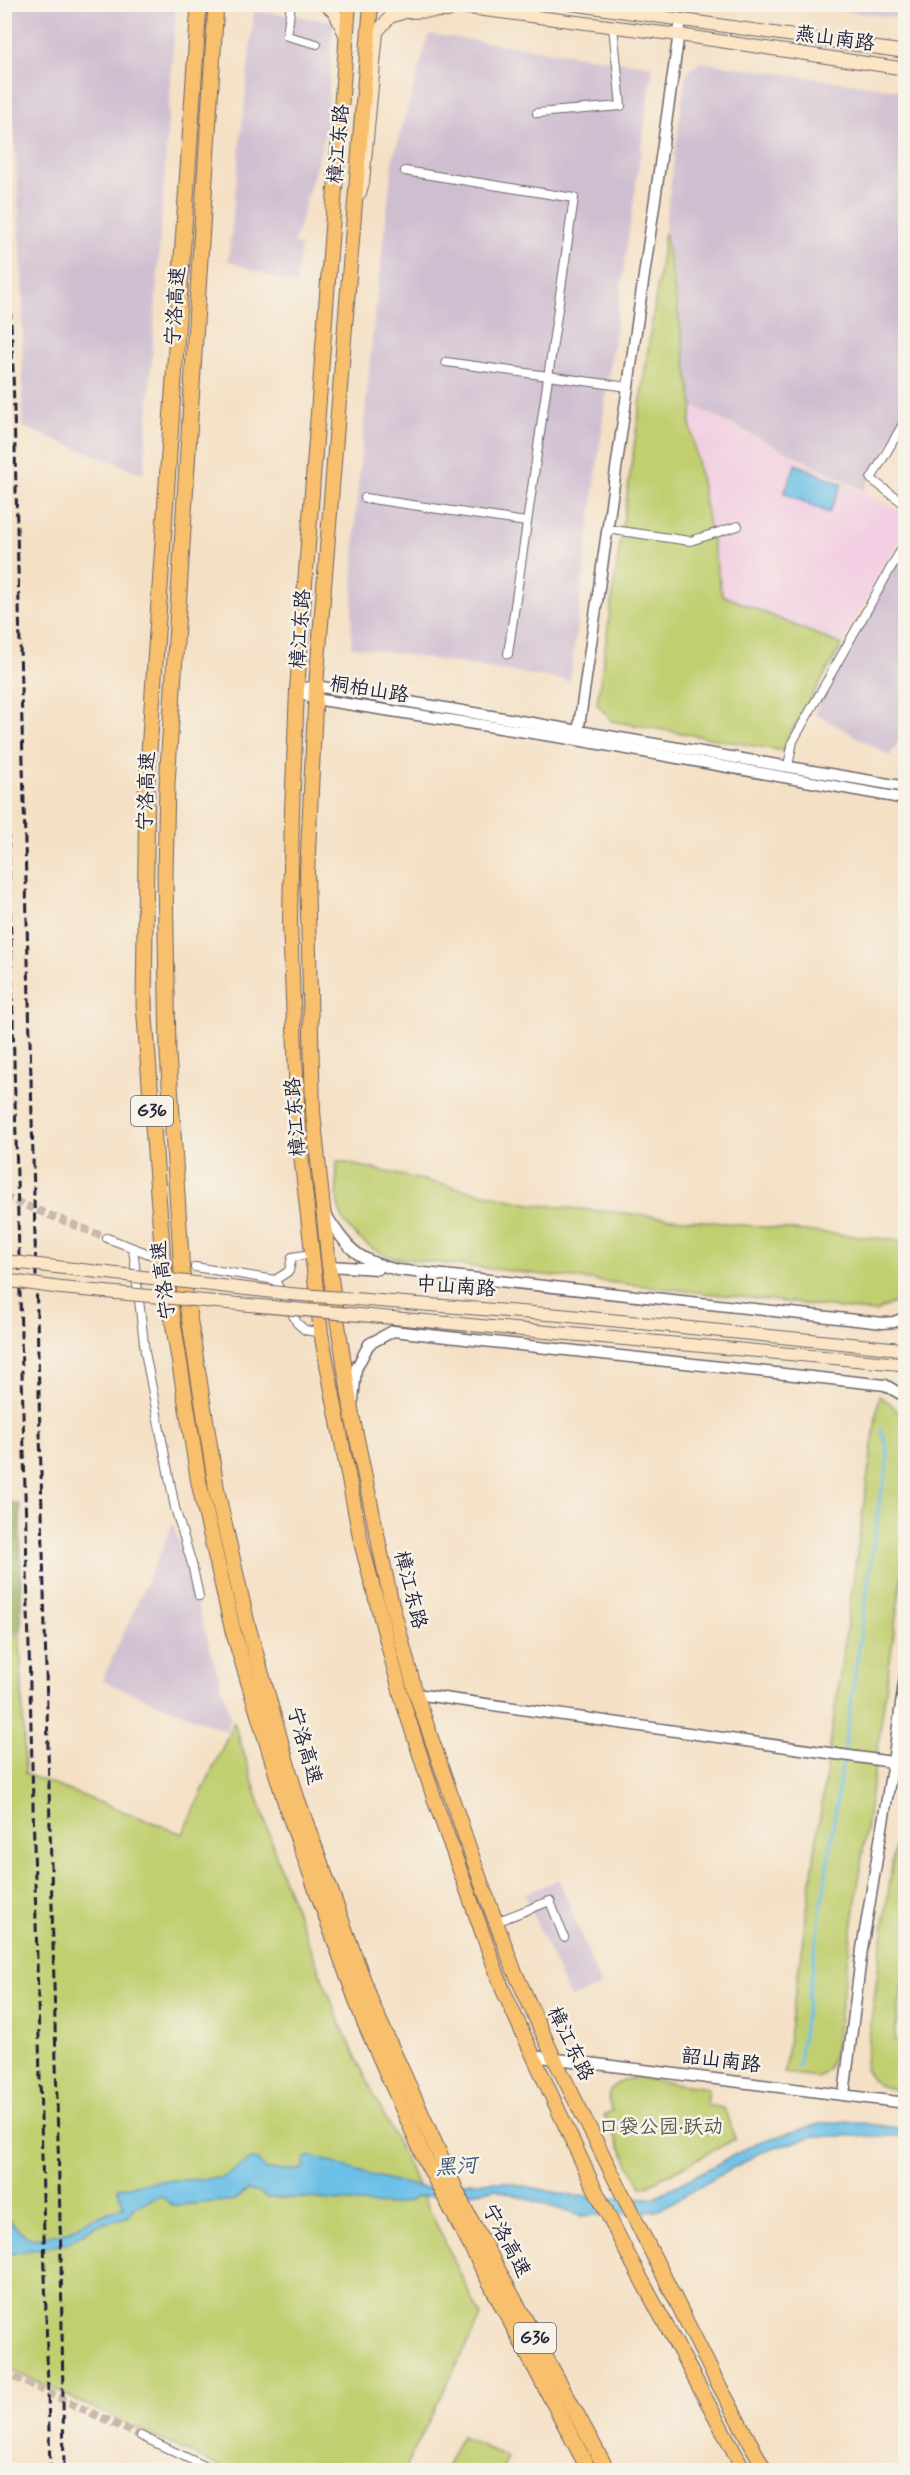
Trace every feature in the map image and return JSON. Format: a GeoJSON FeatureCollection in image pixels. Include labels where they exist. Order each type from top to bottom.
{"type":"FeatureCollection","features":[{"type":"Feature","properties":{"kind":"highway","name":"宁洛高速"},"geometry":{"type":"LineString","coordinates":[[199,4],[147,782],[144,1004],[163,1260],[199,1482],[233,1631],[288,1812],[356,1999],[456,2207],[589,2470]]}},
{"type":"Feature","properties":{"kind":"highway","name":"宁洛高速"},"geometry":{"type":"LineString","coordinates":[[216,4],[166,818],[168,1053],[182,1273],[217,1492],[247,1623],[296,1796],[373,2007],[433,2158]]}},
{"type":"Feature","properties":{"kind":"highway","name":"宁洛高速"},"geometry":{"type":"LineString","coordinates":[[456,2207],[607,2470]]}},
{"type":"Feature","properties":{"kind":"main road"},"geometry":{"type":"LineString","coordinates":[[325,4],[335,13],[345,37]]}},
{"type":"Feature","properties":{"kind":"main road","name":"樟江东路"},"geometry":{"type":"LineString","coordinates":[[349,4],[297,690],[290,900],[292,1014],[298,1126],[321,1333],[361,1542],[403,1702],[435,1801],[503,1990],[532,2056],[626,2251],[744,2470]]}},
{"type":"Feature","properties":{"kind":"main road","name":"樟江东路"},"geometry":{"type":"LineString","coordinates":[[371,4],[311,753],[307,873],[313,1112],[329,1266],[352,1415],[391,1601],[416,1694],[514,1970],[554,2058],[714,2376],[765,2470]]}},
{"type":"Feature","properties":{"kind":"main road","name":"燕山南路"},"geometry":{"type":"LineString","coordinates":[[437,4],[679,35],[906,69]]}},
{"type":"Feature","properties":{"kind":"main road","name":"燕山南路"},"geometry":{"type":"LineString","coordinates":[[571,4],[906,52]]}},
{"type":"Feature","properties":{"kind":"main road"},"geometry":{"type":"LineString","coordinates":[[353,217],[363,182],[377,32],[390,17],[405,12],[483,11]]}},
{"type":"Feature","properties":{"kind":"main road","name":"中山南路"},"geometry":{"type":"LineString","coordinates":[[4,1262],[290,1294],[560,1314],[903,1349]]}},
{"type":"Feature","properties":{"kind":"main road","name":"中山南路"},"geometry":{"type":"LineString","coordinates":[[4,1280],[61,1288],[903,1364]]}},
{"type":"Feature","properties":{"kind":"street"},"geometry":{"type":"LineString","coordinates":[[291,4],[287,36],[317,44]]}},
{"type":"Feature","properties":{"kind":"street"},"geometry":{"type":"LineString","coordinates":[[578,735],[681,19]]}},
{"type":"Feature","properties":{"kind":"street"},"geometry":{"type":"LineString","coordinates":[[537,113],[621,106],[613,27]]}},
{"type":"Feature","properties":{"kind":"street"},"geometry":{"type":"LineString","coordinates":[[405,171],[574,198],[508,654]]}},
{"type":"Feature","properties":{"kind":"street"},"geometry":{"type":"LineString","coordinates":[[446,362],[628,387]]}},
{"type":"Feature","properties":{"kind":"street"},"geometry":{"type":"LineString","coordinates":[[906,419],[871,480],[906,505]]}},
{"type":"Feature","properties":{"kind":"street"},"geometry":{"type":"LineString","coordinates":[[365,498],[526,522]]}},
{"type":"Feature","properties":{"kind":"street"},"geometry":{"type":"LineString","coordinates":[[607,529],[690,541],[738,526]]}},
{"type":"Feature","properties":{"kind":"street"},"geometry":{"type":"LineString","coordinates":[[788,766],[793,741],[906,541]]}},
{"type":"Feature","properties":{"kind":"street","name":"桐柏山路"},"geometry":{"type":"LineString","coordinates":[[297,690],[788,766],[906,787]]}},
{"type":"Feature","properties":{"kind":"street","name":"桐柏山路"},"geometry":{"type":"LineString","coordinates":[[578,735],[906,799]]}},
{"type":"Feature","properties":{"kind":"street"},"geometry":{"type":"LineString","coordinates":[[324,1212],[342,1239],[359,1257],[370,1263],[397,1270]]}},
{"type":"Feature","properties":{"kind":"street"},"geometry":{"type":"LineString","coordinates":[[107,1238],[152,1255]]}},
{"type":"Feature","properties":{"kind":"street"},"geometry":{"type":"LineString","coordinates":[[133,1248],[145,1352],[174,1508],[192,1564],[199,1596]]}},
{"type":"Feature","properties":{"kind":"street"},"geometry":{"type":"LineString","coordinates":[[195,1267],[275,1280],[289,1271],[292,1257],[312,1254]]}},
{"type":"Feature","properties":{"kind":"street"},"geometry":{"type":"LineString","coordinates":[[329,1266],[397,1270],[883,1323],[894,1322],[906,1317]]}},
{"type":"Feature","properties":{"kind":"street"},"geometry":{"type":"LineString","coordinates":[[275,1280],[297,1323],[305,1330],[321,1333]]}},
{"type":"Feature","properties":{"kind":"street"},"geometry":{"type":"LineString","coordinates":[[352,1415],[356,1369],[369,1344],[393,1331],[885,1385],[905,1397]]}},
{"type":"Feature","properties":{"kind":"street"},"geometry":{"type":"LineString","coordinates":[[844,2094],[862,1949],[906,1669]]}},
{"type":"Feature","properties":{"kind":"street"},"geometry":{"type":"LineString","coordinates":[[416,1694],[906,1764]]}},
{"type":"Feature","properties":{"kind":"street"},"geometry":{"type":"LineString","coordinates":[[496,1922],[550,1900],[564,1937]]}},
{"type":"Feature","properties":{"kind":"street","name":"韶山南路"},"geometry":{"type":"LineString","coordinates":[[532,2056],[906,2103]]}},
{"type":"Feature","properties":{"kind":"street"},"geometry":{"type":"LineString","coordinates":[[141,2436],[213,2470]]}},
{"type":"Feature","properties":{"kind":"shaded area"},"geometry":{"type":"Polygon","coordinates":[[[4,5],[176,5],[144,474],[22,427],[23,292],[15,141],[4,5]]]}},
{"type":"Feature","properties":{"kind":"shaded area"},"geometry":{"type":"Polygon","coordinates":[[[801,5],[905,5],[905,19],[801,5]]]}},
{"type":"Feature","properties":{"kind":"shaded area"},"geometry":{"type":"Polygon","coordinates":[[[254,11],[333,21],[327,127],[294,244],[301,245],[296,285],[228,261],[254,11]]]}},
{"type":"Feature","properties":{"kind":"shaded area"},"geometry":{"type":"Polygon","coordinates":[[[429,34],[653,66],[609,373],[570,681],[351,646],[356,507],[393,158],[429,34]]]}},
{"type":"Feature","properties":{"kind":"shaded area"},"geometry":{"type":"Polygon","coordinates":[[[700,62],[905,91],[905,415],[864,490],[694,406],[665,224],[686,74],[700,62]]]}},
{"type":"Feature","properties":{"kind":"shaded area"},"geometry":{"type":"Polygon","coordinates":[[[694,407],[905,513],[905,528],[842,644],[723,595],[691,422],[694,407]]]}},
{"type":"Feature","properties":{"kind":"shaded area"},"geometry":{"type":"Polygon","coordinates":[[[905,547],[905,729],[890,756],[814,713],[905,547]]]}},
{"type":"Feature","properties":{"kind":"shaded area"},"geometry":{"type":"Polygon","coordinates":[[[173,1524],[231,1718],[227,1731],[102,1681],[173,1524]]]}},
{"type":"Feature","properties":{"kind":"shaded area"},"geometry":{"type":"Polygon","coordinates":[[[559,1879],[601,1986],[570,1999],[524,1894],[559,1879]]]}},
{"type":"Feature","properties":{"kind":"green space"},"geometry":{"type":"Polygon","coordinates":[[[665,232],[693,406],[690,423],[722,595],[842,645],[791,732],[784,751],[612,721],[597,704],[665,232]]]}},
{"type":"Feature","properties":{"kind":"green space"},"geometry":{"type":"Polygon","coordinates":[[[337,1161],[530,1204],[905,1241],[905,1297],[875,1312],[395,1258],[361,1240],[342,1218],[337,1198],[337,1161]]]}},
{"type":"Feature","properties":{"kind":"green space"},"geometry":{"type":"Polygon","coordinates":[[[879,1396],[890,1403],[905,1420],[905,1554],[835,2049],[828,2068],[818,2077],[784,2073],[879,1396]]]}},
{"type":"Feature","properties":{"kind":"green space"},"geometry":{"type":"Polygon","coordinates":[[[5,1500],[20,1505],[21,1632],[5,1630],[5,1500]]]}},
{"type":"Feature","properties":{"kind":"green space"},"geometry":{"type":"Polygon","coordinates":[[[5,1633],[20,1635],[25,1774],[183,1834],[234,1722],[283,1878],[342,2028],[481,2317],[404,2470],[226,2470],[5,2367],[5,1633]]]}},
{"type":"Feature","properties":{"kind":"green space"},"geometry":{"type":"Polygon","coordinates":[[[905,1793],[906,1958],[894,2040],[905,2042],[900,2080],[905,2081],[905,2090],[886,2088],[877,2084],[865,2068],[901,1797],[905,1793]]]}},
{"type":"Feature","properties":{"kind":"green space","name":"口袋公园·跃动"},"geometry":{"type":"Polygon","coordinates":[[[634,2078],[708,2088],[706,2105],[724,2108],[735,2139],[647,2186],[641,2187],[604,2115],[612,2111],[609,2097],[612,2088],[616,2084],[634,2078]]]}},
{"type":"Feature","properties":{"kind":"green space"},"geometry":{"type":"Polygon","coordinates":[[[461,2436],[508,2458],[502,2470],[445,2470],[461,2436]]]}},
{"type":"Feature","properties":{"kind":"water"},"geometry":{"type":"Polygon","coordinates":[[[796,464],[842,484],[829,513],[784,493],[796,464]]]}},
{"type":"Feature","properties":{"kind":"water"},"geometry":{"type":"Polygon","coordinates":[[[848,2121],[905,2129],[905,2136],[815,2136],[759,2153],[657,2211],[581,2216],[496,2189],[416,2197],[410,2201],[393,2205],[309,2198],[268,2198],[260,2193],[247,2190],[236,2200],[181,2205],[173,2205],[160,2196],[134,2207],[127,2217],[95,2226],[69,2243],[5,2255],[4,2217],[28,2237],[36,2239],[70,2231],[85,2222],[124,2206],[117,2188],[159,2181],[223,2178],[247,2161],[257,2159],[265,2170],[299,2170],[304,2168],[305,2158],[312,2156],[370,2175],[424,2188],[472,2182],[504,2182],[574,2196],[653,2198],[759,2142],[819,2124],[848,2121]]]}},
{"type":"Feature","properties":{"kind":"waterway"},"geometry":{"type":"LineString","coordinates":[[844,1752],[880,1498],[888,1464],[887,1447],[881,1430]]}},
{"type":"Feature","properties":{"kind":"waterway"},"geometry":{"type":"LineString","coordinates":[[798,2067],[843,1759]]}},
{"type":"Feature","properties":{"kind":"tunnel"},"geometry":{"type":"LineString","coordinates":[[4,1197],[107,1238]]}},
{"type":"Feature","properties":{"kind":"tunnel"},"geometry":{"type":"LineString","coordinates":[[4,2372],[141,2436]]}},
{"type":"Feature","properties":{"kind":"railway"},"geometry":{"type":"LineString","coordinates":[[4,161],[13,370],[61,2259],[64,2470]]}},
{"type":"Feature","properties":{"kind":"railway"},"geometry":{"type":"LineString","coordinates":[[4,668],[50,2470]]}},
{"type":"Feature","properties":{"kind":"water label","name":"黑河"},"geometry":{"type":"Point","coordinates":[456,2167]}}]}
